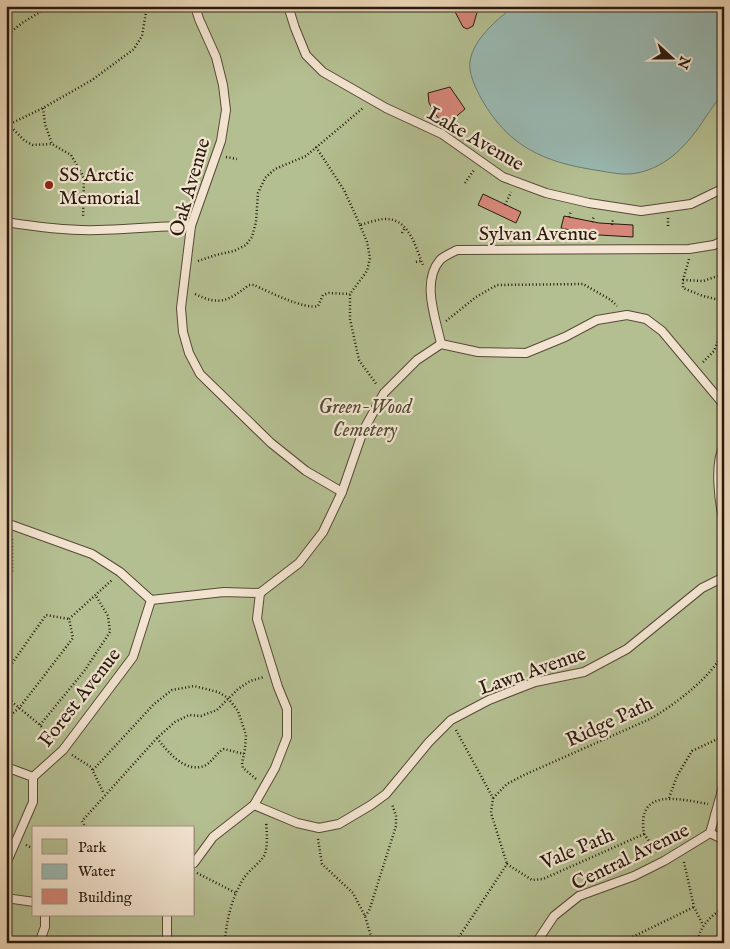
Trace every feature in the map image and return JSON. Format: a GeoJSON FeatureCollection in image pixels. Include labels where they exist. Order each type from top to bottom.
{"type":"FeatureCollection","features":[{"type":"Feature","properties":{"kind":"lane","name":"Oak Avenue"},"geometry":{"type":"LineString","coordinates":[[195,6],[198,20],[216,58],[223,85],[226,110],[221,141],[191,226],[181,308],[183,332],[189,353],[200,374],[271,443],[306,471],[342,492]]}},
{"type":"Feature","properties":{"kind":"lane","name":"Lake Avenue"},"geometry":{"type":"LineString","coordinates":[[288,6],[306,55],[323,72],[386,108],[442,134],[503,177],[546,193],[589,203],[641,211],[691,204],[724,188]]}},
{"type":"Feature","properties":{"kind":"lane"},"geometry":{"type":"LineString","coordinates":[[6,222],[50,229],[83,230],[191,226]]}},
{"type":"Feature","properties":{"kind":"lane","name":"Sylvan Avenue"},"geometry":{"type":"LineString","coordinates":[[432,274],[440,260],[457,250],[693,249],[714,245],[724,240]]}},
{"type":"Feature","properties":{"kind":"lane"},"geometry":{"type":"LineString","coordinates":[[432,274],[431,298],[441,344]]}},
{"type":"Feature","properties":{"kind":"lane"},"geometry":{"type":"LineString","coordinates":[[9,524],[92,554],[120,572],[151,600],[224,592],[260,593],[299,563],[323,532],[342,492],[364,431],[384,394],[417,360],[441,344],[478,352],[526,353],[565,337],[597,320],[627,316],[646,320],[662,331],[724,405]]}},
{"type":"Feature","properties":{"kind":"lane"},"geometry":{"type":"LineString","coordinates":[[724,446],[718,461],[721,512],[724,521]]}},
{"type":"Feature","properties":{"kind":"lane","name":"Lawn Avenue"},"geometry":{"type":"LineString","coordinates":[[254,805],[297,823],[318,828],[339,824],[386,794],[429,742],[451,720],[489,700],[535,682],[584,672],[627,649],[702,588],[724,577]]}},
{"type":"Feature","properties":{"kind":"lane"},"geometry":{"type":"LineString","coordinates":[[195,862],[213,837],[254,805],[275,768],[287,737],[287,709],[257,619],[260,593]]}},
{"type":"Feature","properties":{"kind":"lane","name":"Forest Avenue"},"geometry":{"type":"LineString","coordinates":[[33,777],[64,750],[133,657],[151,600]]}},
{"type":"Feature","properties":{"kind":"lane"},"geometry":{"type":"LineString","coordinates":[[6,767],[33,777],[33,802],[6,864]]}},
{"type":"Feature","properties":{"kind":"lane"},"geometry":{"type":"LineString","coordinates":[[710,833],[724,783]]}},
{"type":"Feature","properties":{"kind":"lane","name":"Central Avenue"},"geometry":{"type":"LineString","coordinates":[[536,943],[554,916],[579,896],[634,876],[664,861],[710,833],[724,840]]}},
{"type":"Feature","properties":{"kind":"lane"},"geometry":{"type":"LineString","coordinates":[[6,898],[32,902]]}},
{"type":"Feature","properties":{"kind":"lane"},"geometry":{"type":"LineString","coordinates":[[39,943],[45,927],[45,916]]}},
{"type":"Feature","properties":{"kind":"lane"},"geometry":{"type":"LineString","coordinates":[[167,916],[167,943]]}},
{"type":"Feature","properties":{"kind":"path"},"geometry":{"type":"LineString","coordinates":[[6,36],[22,23],[50,6]]}},
{"type":"Feature","properties":{"kind":"path"},"geometry":{"type":"LineString","coordinates":[[10,124],[43,108],[92,80],[134,48],[142,36],[147,6]]}},
{"type":"Feature","properties":{"kind":"path"},"geometry":{"type":"LineString","coordinates":[[187,264],[234,251],[246,245],[252,237],[256,222],[258,193],[265,178],[275,169],[306,156],[361,111],[370,98]]}},
{"type":"Feature","properties":{"kind":"path"},"geometry":{"type":"LineString","coordinates":[[43,108],[45,124],[52,144]]}},
{"type":"Feature","properties":{"kind":"path"},"geometry":{"type":"LineString","coordinates":[[6,122],[25,141],[34,145],[52,144],[71,155],[84,178],[83,230]]}},
{"type":"Feature","properties":{"kind":"path"},"geometry":{"type":"LineString","coordinates":[[316,146],[344,190],[367,242],[370,258],[367,271],[350,294],[350,319],[359,360],[384,394]]}},
{"type":"Feature","properties":{"kind":"path"},"geometry":{"type":"LineString","coordinates":[[465,183],[480,161]]}},
{"type":"Feature","properties":{"kind":"path"},"geometry":{"type":"LineString","coordinates":[[360,225],[383,219],[397,221],[406,227],[424,269],[432,274]]}},
{"type":"Feature","properties":{"kind":"path"},"geometry":{"type":"LineString","coordinates":[[402,233],[406,227]]}},
{"type":"Feature","properties":{"kind":"path"},"geometry":{"type":"LineString","coordinates":[[693,249],[682,280],[683,288],[703,296],[724,301]]}},
{"type":"Feature","properties":{"kind":"path"},"geometry":{"type":"LineString","coordinates":[[416,262],[421,261]]}},
{"type":"Feature","properties":{"kind":"path"},"geometry":{"type":"LineString","coordinates":[[682,280],[703,281],[724,274]]}},
{"type":"Feature","properties":{"kind":"path"},"geometry":{"type":"LineString","coordinates":[[184,290],[207,300],[218,302],[228,300],[249,284],[313,308],[318,306],[323,295],[329,293],[350,294]]}},
{"type":"Feature","properties":{"kind":"path"},"geometry":{"type":"LineString","coordinates":[[438,328],[476,297],[497,285],[583,284],[611,300],[627,316]]}},
{"type":"Feature","properties":{"kind":"path"},"geometry":{"type":"LineString","coordinates":[[695,370],[714,351],[724,325]]}},
{"type":"Feature","properties":{"kind":"path"},"geometry":{"type":"LineString","coordinates":[[6,584],[12,572],[9,524]]}},
{"type":"Feature","properties":{"kind":"path"},"geometry":{"type":"LineString","coordinates":[[69,619],[120,572]]}},
{"type":"Feature","properties":{"kind":"path"},"geometry":{"type":"LineString","coordinates":[[40,725],[85,670],[110,632],[108,616],[96,596]]}},
{"type":"Feature","properties":{"kind":"path"},"geometry":{"type":"LineString","coordinates":[[6,672],[46,615],[69,619]]}},
{"type":"Feature","properties":{"kind":"path"},"geometry":{"type":"LineString","coordinates":[[6,725],[12,714],[20,707],[73,638],[69,619]]}},
{"type":"Feature","properties":{"kind":"path","name":"Ridge Path"},"geometry":{"type":"LineString","coordinates":[[493,798],[507,784],[524,775],[650,719],[668,709],[707,674],[720,660],[724,652]]}},
{"type":"Feature","properties":{"kind":"path"},"geometry":{"type":"LineString","coordinates":[[85,826],[82,820],[104,794],[157,738],[175,722],[189,714],[201,716],[217,710],[228,698],[250,681],[274,674]]}},
{"type":"Feature","properties":{"kind":"path"},"geometry":{"type":"LineString","coordinates":[[93,770],[154,704],[172,690],[194,686],[218,692],[228,698],[238,711],[246,735],[243,768],[255,777]]}},
{"type":"Feature","properties":{"kind":"path"},"geometry":{"type":"LineString","coordinates":[[6,696],[40,725],[64,750],[91,766],[104,794]]}},
{"type":"Feature","properties":{"kind":"path"},"geometry":{"type":"LineString","coordinates":[[451,720],[493,798],[490,813],[507,864],[455,943]]}},
{"type":"Feature","properties":{"kind":"path"},"geometry":{"type":"LineString","coordinates":[[718,806],[669,798],[677,776],[692,751],[724,736]]}},
{"type":"Feature","properties":{"kind":"path"},"geometry":{"type":"LineString","coordinates":[[157,738],[178,762],[192,766],[204,766],[218,752],[224,749],[244,754]]}},
{"type":"Feature","properties":{"kind":"path"},"geometry":{"type":"LineString","coordinates":[[365,916],[369,911],[396,826],[396,816],[391,798],[386,794]]}},
{"type":"Feature","properties":{"kind":"path","name":"Vale Path"},"geometry":{"type":"LineString","coordinates":[[507,864],[532,880],[543,879],[644,834],[642,820],[646,810],[654,801],[669,798]]}},
{"type":"Feature","properties":{"kind":"path"},"geometry":{"type":"LineString","coordinates":[[224,943],[231,904],[236,893],[246,875],[265,855],[267,823]]}},
{"type":"Feature","properties":{"kind":"path"},"geometry":{"type":"LineString","coordinates":[[644,834],[664,861]]}},
{"type":"Feature","properties":{"kind":"path"},"geometry":{"type":"LineString","coordinates":[[318,839],[322,864],[353,892],[365,916],[373,943]]}},
{"type":"Feature","properties":{"kind":"path"},"geometry":{"type":"LineString","coordinates":[[681,850],[694,907],[703,925]]}},
{"type":"Feature","properties":{"kind":"path"},"geometry":{"type":"LineString","coordinates":[[198,873],[236,893]]}},
{"type":"Feature","properties":{"kind":"path"},"geometry":{"type":"LineString","coordinates":[[620,943],[694,907]]}},
{"type":"Feature","properties":{"kind":"path"},"geometry":{"type":"LineString","coordinates":[[697,943],[703,925],[724,908]]}},
{"type":"Feature","properties":{"kind":"green space","name":"Green-Wood Cemetery"},"geometry":{"type":"Polygon","coordinates":[[[6,6],[724,6],[724,943],[6,943],[6,6]]]}},
{"type":"Feature","properties":{"kind":"water"},"geometry":{"type":"Polygon","coordinates":[[[514,6],[724,6],[724,89],[685,145],[668,160],[648,170],[632,174],[616,173],[577,167],[544,157],[516,141],[504,130],[482,100],[470,71],[472,53],[481,37],[514,6]]]}},
{"type":"Feature","properties":{"kind":"building"},"geometry":{"type":"Polygon","coordinates":[[[452,6],[479,6],[473,26],[467,29],[463,27],[452,6]]]}},
{"type":"Feature","properties":{"kind":"building"},"geometry":{"type":"Polygon","coordinates":[[[450,87],[465,109],[445,126],[429,103],[428,93],[450,87]]]}},
{"type":"Feature","properties":{"kind":"building"},"geometry":{"type":"Polygon","coordinates":[[[483,194],[521,212],[516,223],[478,205],[483,194]]]}},
{"type":"Feature","properties":{"kind":"building"},"geometry":{"type":"Polygon","coordinates":[[[564,216],[599,223],[633,225],[633,237],[583,234],[561,228],[564,216]]]}},
{"type":"Feature","properties":{"kind":"place","name":"SS Arctic Memorial"},"geometry":{"type":"Point","coordinates":[49,185]}}]}
